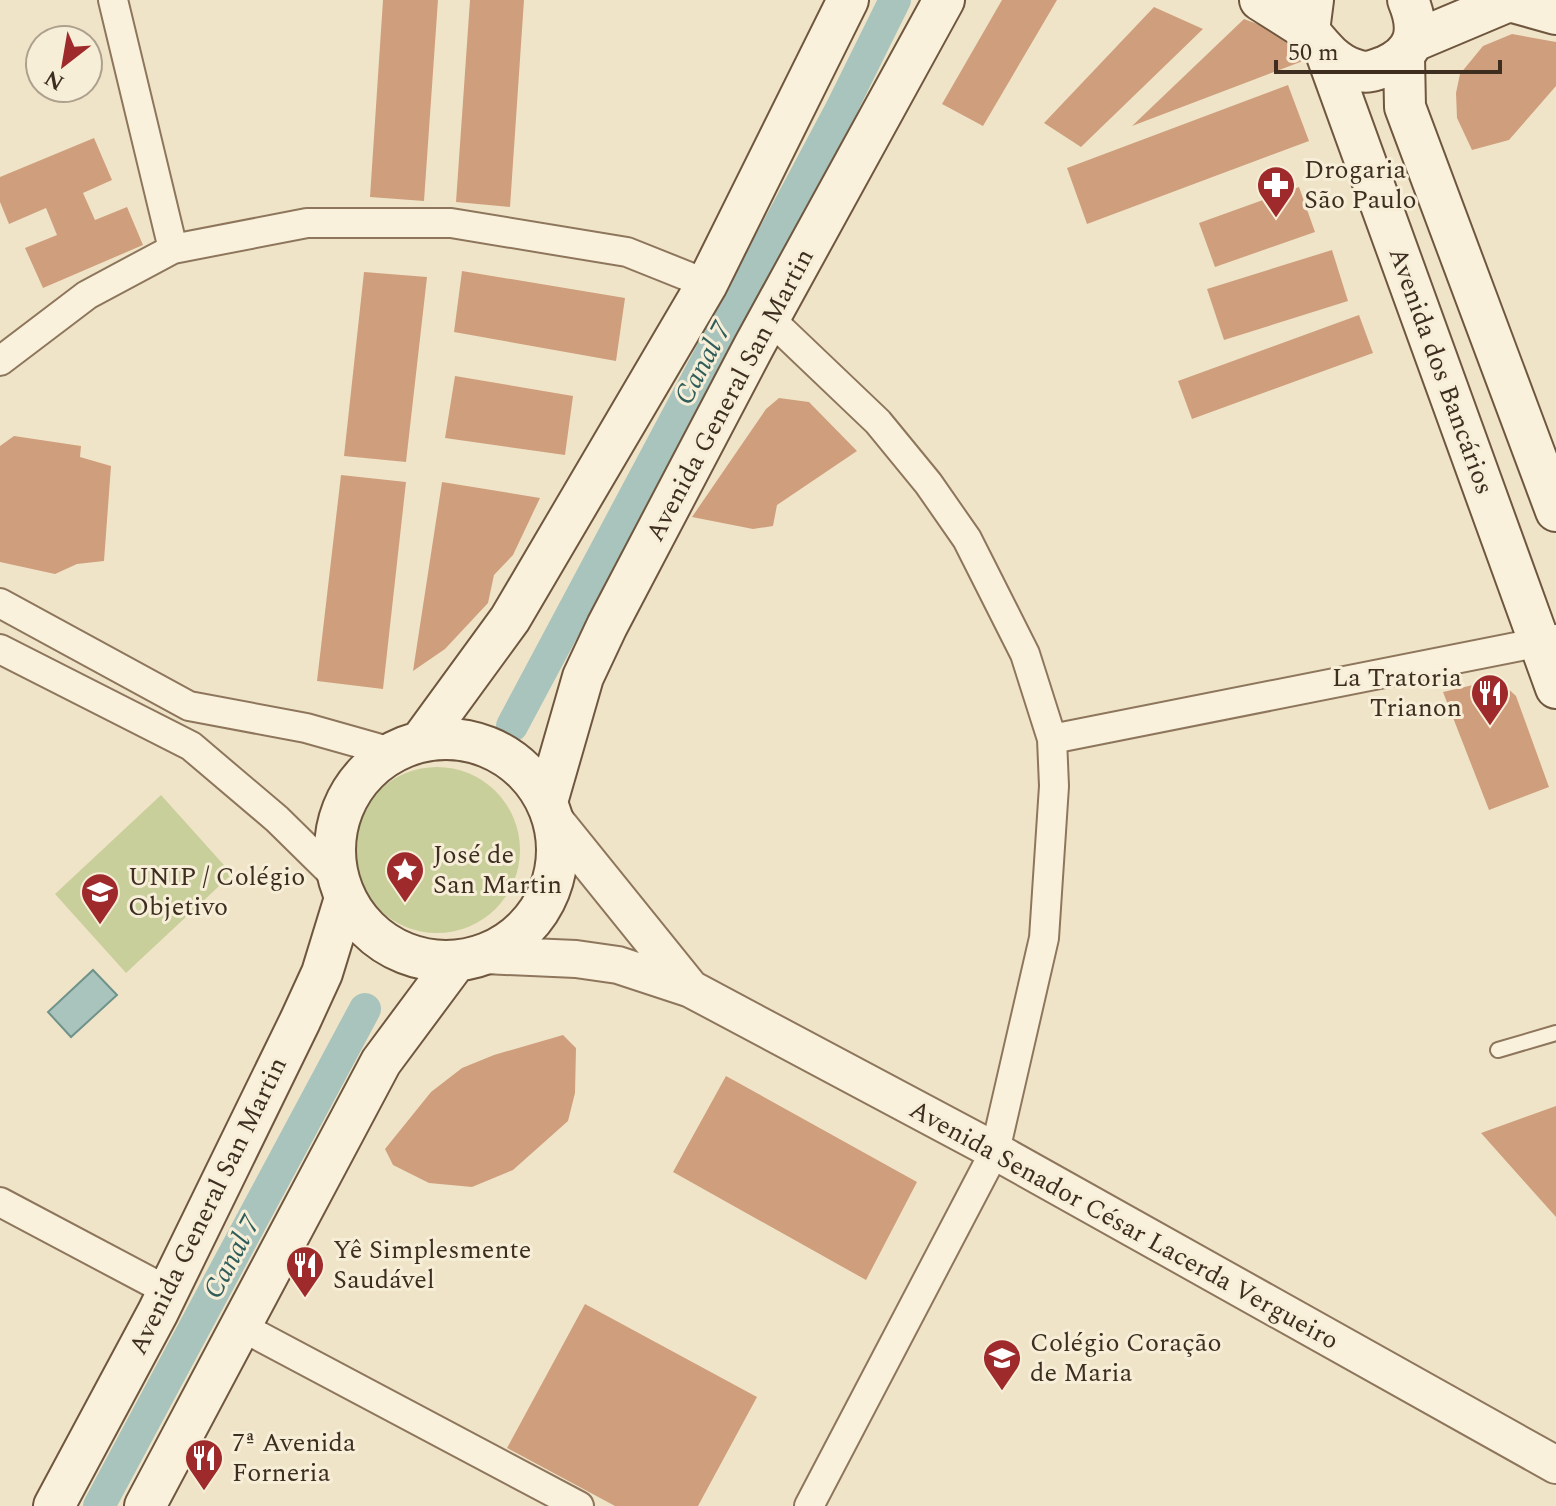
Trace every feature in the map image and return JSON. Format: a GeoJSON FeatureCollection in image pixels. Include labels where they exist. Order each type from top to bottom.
{"type":"FeatureCollection","features":[{"type":"Feature","properties":{"kind":"main road"},"geometry":{"type":"LineString","coordinates":[[406,746],[459,739],[495,750],[526,772],[550,810],[558,846],[556,874],[546,901],[530,924],[509,942],[470,958],[422,959],[391,947],[365,926],[342,888],[334,849],[338,820],[349,793],[367,770],[406,746],[510,619],[707,284],[848,0]]}},
{"type":"Feature","properties":{"kind":"main road","name":"Avenida General San Martin"},"geometry":{"type":"LineString","coordinates":[[550,810],[589,664],[770,319],[944,0]]}},
{"type":"Feature","properties":{"kind":"main road"},"geometry":{"type":"LineString","coordinates":[[1260,0],[1316,28],[1358,71],[1372,72],[1409,49],[1507,1],[1556,14]]}},
{"type":"Feature","properties":{"kind":"main road"},"geometry":{"type":"LineString","coordinates":[[1408,0],[1413,11],[1405,107],[1556,511]]}},
{"type":"Feature","properties":{"kind":"main road","name":"Avenida dos Bancários"},"geometry":{"type":"LineString","coordinates":[[1316,28],[1547,640],[1556,688]]}},
{"type":"Feature","properties":{"kind":"main road","name":"Avenida General San Martin"},"geometry":{"type":"LineString","coordinates":[[54,1506],[300,1021],[322,973],[342,888]]}},
{"type":"Feature","properties":{"kind":"main road"},"geometry":{"type":"LineString","coordinates":[[145,1506],[381,1062],[470,958]]}},
{"type":"Feature","properties":{"kind":"street"},"geometry":{"type":"LineString","coordinates":[[113,0],[173,249]]}},
{"type":"Feature","properties":{"kind":"street"},"geometry":{"type":"LineString","coordinates":[[0,361],[87,295],[173,249],[307,223],[451,223],[627,252],[707,284]]}},
{"type":"Feature","properties":{"kind":"street"},"geometry":{"type":"LineString","coordinates":[[770,319],[878,422],[928,483],[967,539],[1025,654],[1052,739],[1054,786],[1044,938],[995,1151],[809,1506]]}},
{"type":"Feature","properties":{"kind":"street"},"geometry":{"type":"LineString","coordinates":[[0,603],[189,706],[406,746]]}},
{"type":"Feature","properties":{"kind":"street"},"geometry":{"type":"LineString","coordinates":[[1052,739],[1547,640]]}},
{"type":"Feature","properties":{"kind":"street"},"geometry":{"type":"LineString","coordinates":[[0,649],[191,746],[230,776],[342,888]]}},
{"type":"Feature","properties":{"kind":"street"},"geometry":{"type":"LineString","coordinates":[[173,737],[189,706]]}},
{"type":"Feature","properties":{"kind":"street"},"geometry":{"type":"LineString","coordinates":[[550,810],[691,989]]}},
{"type":"Feature","properties":{"kind":"street"},"geometry":{"type":"LineString","coordinates":[[470,958],[576,959],[618,965],[691,989]]}},
{"type":"Feature","properties":{"kind":"street","name":"Avenida Senador César Lacerda Vergueiro"},"geometry":{"type":"LineString","coordinates":[[691,989],[995,1151],[1556,1465]]}},
{"type":"Feature","properties":{"kind":"street"},"geometry":{"type":"LineString","coordinates":[[0,1202],[166,1290]]}},
{"type":"Feature","properties":{"kind":"street"},"geometry":{"type":"LineString","coordinates":[[242,1327],[579,1506]]}},
{"type":"Feature","properties":{"kind":"lane"},"geometry":{"type":"LineString","coordinates":[[1498,1050],[1556,1033]]}},
{"type":"Feature","properties":{"kind":"green space"},"geometry":{"type":"Polygon","coordinates":[[[437,767],[469,773],[496,791],[514,818],[520,850],[514,882],[496,909],[469,927],[437,933],[405,927],[378,909],[360,882],[354,850],[360,818],[378,791],[405,773],[437,767]]]}},
{"type":"Feature","properties":{"kind":"green space"},"geometry":{"type":"Polygon","coordinates":[[[161,795],[232,874],[126,973],[55,894],[161,795]]]}},
{"type":"Feature","properties":{"kind":"water"},"geometry":{"type":"Polygon","coordinates":[[[93,970],[117,995],[71,1037],[48,1012],[93,970]]]}},
{"type":"Feature","properties":{"kind":"building"},"geometry":{"type":"Polygon","coordinates":[[[383,0],[438,0],[424,201],[370,197],[383,0]]]}},
{"type":"Feature","properties":{"kind":"building"},"geometry":{"type":"Polygon","coordinates":[[[470,0],[524,0],[510,207],[456,202],[470,0]]]}},
{"type":"Feature","properties":{"kind":"building"},"geometry":{"type":"Polygon","coordinates":[[[1002,0],[1057,0],[983,126],[942,104],[1002,0]]]}},
{"type":"Feature","properties":{"kind":"building"},"geometry":{"type":"Polygon","coordinates":[[[1154,7],[1203,29],[1081,147],[1044,123],[1154,7]]]}},
{"type":"Feature","properties":{"kind":"building"},"geometry":{"type":"Polygon","coordinates":[[[1244,19],[1276,31],[1303,61],[1132,126],[1244,19]]]}},
{"type":"Feature","properties":{"kind":"building"},"geometry":{"type":"Polygon","coordinates":[[[1512,34],[1556,42],[1556,86],[1509,140],[1472,150],[1457,118],[1456,93],[1460,74],[1483,46],[1512,34]]]}},
{"type":"Feature","properties":{"kind":"building"},"geometry":{"type":"Polygon","coordinates":[[[1288,85],[1309,141],[1087,224],[1067,168],[1288,85]]]}},
{"type":"Feature","properties":{"kind":"building"},"geometry":{"type":"Polygon","coordinates":[[[94,138],[112,180],[83,193],[95,220],[127,207],[143,245],[43,288],[25,248],[57,235],[46,208],[9,224],[0,202],[0,177],[94,138]]]}},
{"type":"Feature","properties":{"kind":"building"},"geometry":{"type":"Polygon","coordinates":[[[1299,187],[1315,232],[1215,267],[1199,223],[1299,187]]]}},
{"type":"Feature","properties":{"kind":"building"},"geometry":{"type":"Polygon","coordinates":[[[1332,250],[1348,301],[1224,340],[1207,289],[1332,250]]]}},
{"type":"Feature","properties":{"kind":"building"},"geometry":{"type":"Polygon","coordinates":[[[462,271],[625,298],[616,361],[454,332],[462,271]]]}},
{"type":"Feature","properties":{"kind":"building"},"geometry":{"type":"Polygon","coordinates":[[[364,272],[427,277],[406,462],[344,456],[364,272]]]}},
{"type":"Feature","properties":{"kind":"building"},"geometry":{"type":"Polygon","coordinates":[[[1359,315],[1373,353],[1192,419],[1178,381],[1359,315]]]}},
{"type":"Feature","properties":{"kind":"building"},"geometry":{"type":"Polygon","coordinates":[[[455,376],[573,396],[565,455],[445,438],[455,376]]]}},
{"type":"Feature","properties":{"kind":"building"},"geometry":{"type":"Polygon","coordinates":[[[779,398],[809,402],[857,451],[777,505],[773,526],[753,529],[692,517],[766,409],[779,398]]]}},
{"type":"Feature","properties":{"kind":"building"},"geometry":{"type":"Polygon","coordinates":[[[14,436],[81,446],[80,457],[111,466],[104,561],[77,564],[55,574],[0,562],[0,446],[14,436]]]}},
{"type":"Feature","properties":{"kind":"building"},"geometry":{"type":"Polygon","coordinates":[[[341,475],[406,482],[383,689],[317,681],[341,475]]]}},
{"type":"Feature","properties":{"kind":"building"},"geometry":{"type":"Polygon","coordinates":[[[442,482],[540,498],[513,555],[494,575],[488,603],[445,649],[413,671],[442,482]]]}},
{"type":"Feature","properties":{"kind":"building"},"geometry":{"type":"Polygon","coordinates":[[[1486,682],[1503,684],[1516,696],[1549,787],[1489,810],[1443,692],[1486,682]]]}},
{"type":"Feature","properties":{"kind":"building"},"geometry":{"type":"Polygon","coordinates":[[[563,1035],[576,1048],[575,1093],[568,1121],[513,1170],[472,1187],[429,1183],[393,1165],[385,1149],[431,1092],[462,1068],[494,1055],[563,1035]]]}},
{"type":"Feature","properties":{"kind":"building"},"geometry":{"type":"Polygon","coordinates":[[[726,1076],[917,1182],[866,1280],[673,1172],[726,1076]]]}},
{"type":"Feature","properties":{"kind":"building"},"geometry":{"type":"Polygon","coordinates":[[[1556,1106],[1556,1217],[1481,1133],[1556,1106]]]}},
{"type":"Feature","properties":{"kind":"building"},"geometry":{"type":"Polygon","coordinates":[[[585,1304],[757,1397],[698,1506],[615,1506],[507,1448],[585,1304]]]}},
{"type":"Feature","properties":{"kind":"waterway","name":"Canal 7"},"geometry":{"type":"LineString","coordinates":[[512,726],[841,109],[895,0]]}},
{"type":"Feature","properties":{"kind":"waterway","name":"Canal 7"},"geometry":{"type":"LineString","coordinates":[[99,1506],[365,1009]]}},
{"type":"Feature","properties":{"kind":"place","name":"Drogaria São Paulo"},"geometry":{"type":"Point","coordinates":[1276,219]}},
{"type":"Feature","properties":{"kind":"place","name":"La Tratoria Trianon"},"geometry":{"type":"Point","coordinates":[1490,727]}},
{"type":"Feature","properties":{"kind":"place","name":"José de San Martin"},"geometry":{"type":"Point","coordinates":[405,904]}},
{"type":"Feature","properties":{"kind":"place","name":"UNIP / Colégio Objetivo"},"geometry":{"type":"Point","coordinates":[100,926]}},
{"type":"Feature","properties":{"kind":"place","name":"Yê Simplesmente Saudável"},"geometry":{"type":"Point","coordinates":[305,1299]}},
{"type":"Feature","properties":{"kind":"place","name":"Colégio Coração de Maria"},"geometry":{"type":"Point","coordinates":[1002,1392]}},
{"type":"Feature","properties":{"kind":"place","name":"7ª Avenida Forneria"},"geometry":{"type":"Point","coordinates":[204,1492]}}]}
